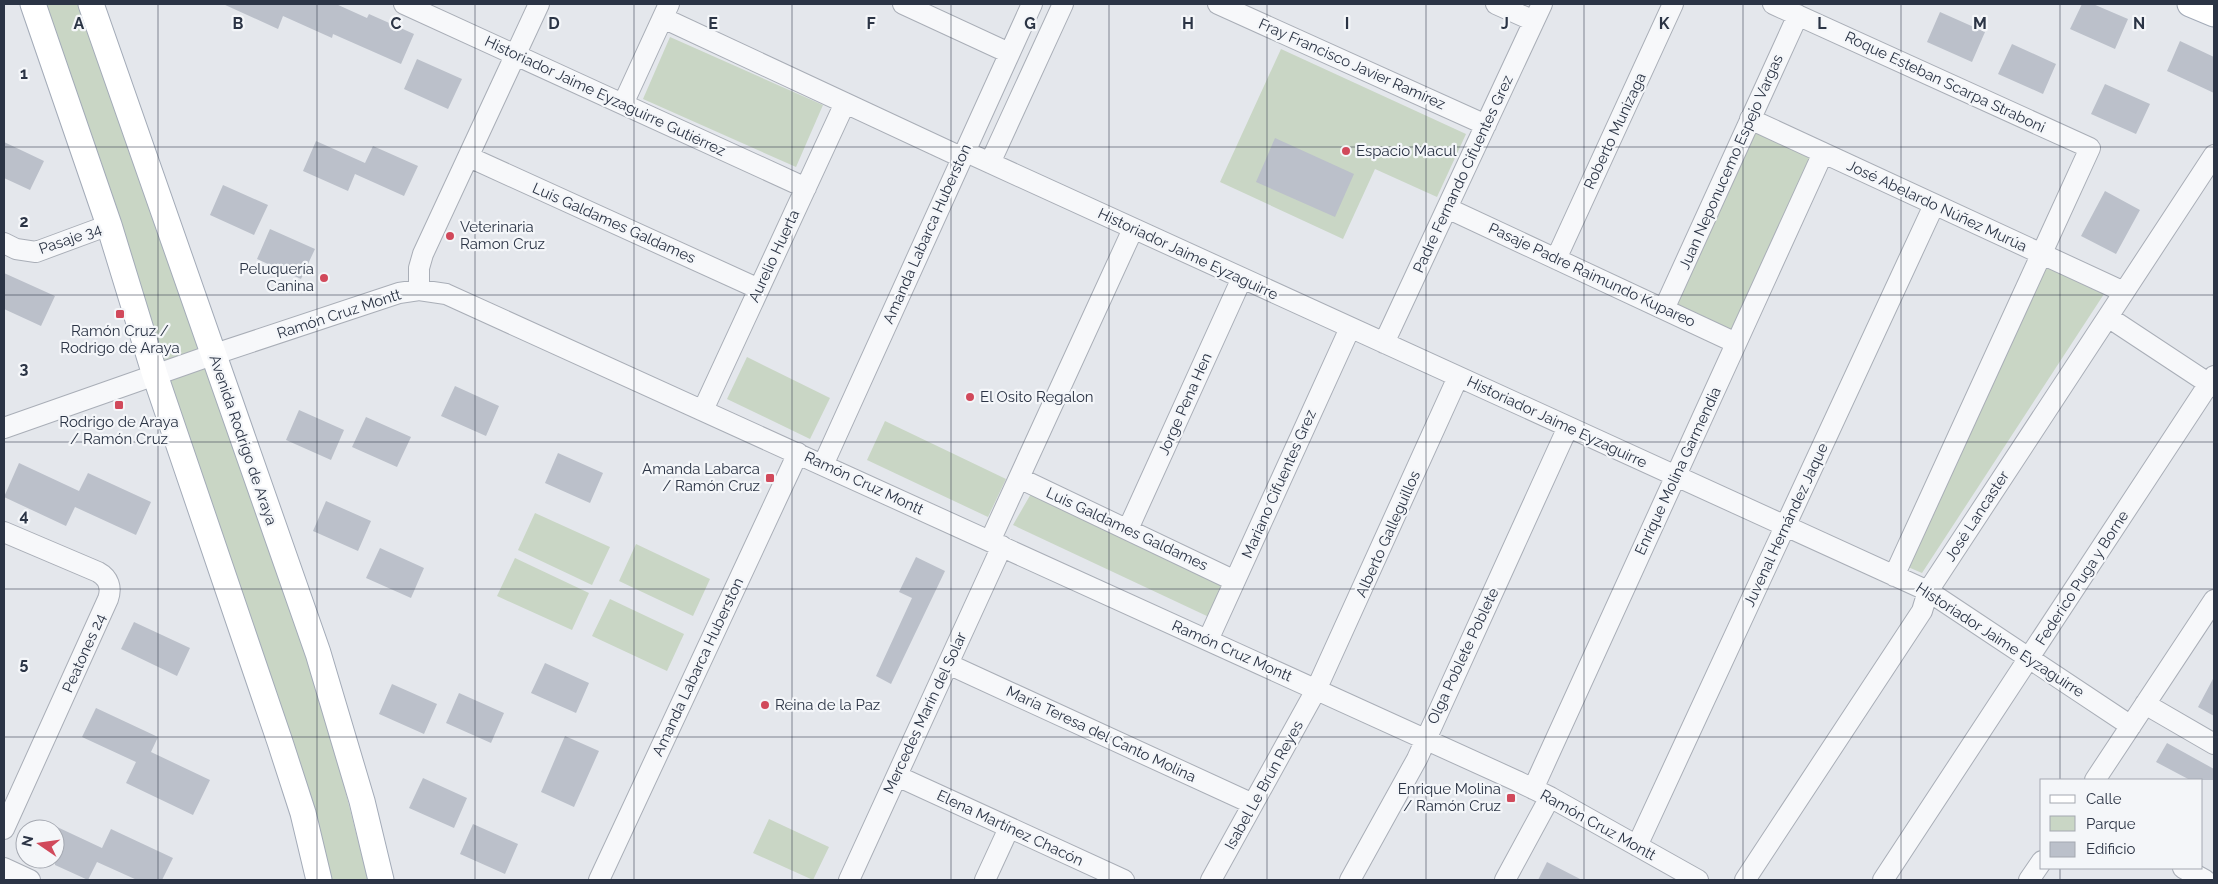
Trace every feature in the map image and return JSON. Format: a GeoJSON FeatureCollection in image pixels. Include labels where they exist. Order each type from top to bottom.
{"type":"FeatureCollection","features":[{"type":"Feature","properties":{"kind":"main road"},"geometry":{"type":"LineString","coordinates":[[33,4],[109,225],[155,375],[280,742],[303,813],[319,880]]}},
{"type":"Feature","properties":{"kind":"main road","name":"Avenida Rodrigo de Araya"},"geometry":{"type":"LineString","coordinates":[[91,4],[212,355],[318,653],[362,802],[381,880]]}},
{"type":"Feature","properties":{"kind":"main road"},"geometry":{"type":"LineString","coordinates":[[2190,4],[2214,14]]}},
{"type":"Feature","properties":{"kind":"street","name":"Historiador Jaime Eyzaguirre Gutiérrez"},"geometry":{"type":"LineString","coordinates":[[404,4],[806,188]]}},
{"type":"Feature","properties":{"kind":"street"},"geometry":{"type":"LineString","coordinates":[[419,290],[419,268],[423,254],[539,4]]}},
{"type":"Feature","properties":{"kind":"street"},"geometry":{"type":"LineString","coordinates":[[903,4],[1009,53]]}},
{"type":"Feature","properties":{"kind":"street","name":"Amanda Labarca Huberston"},"geometry":{"type":"LineString","coordinates":[[823,465],[1032,4]]}},
{"type":"Feature","properties":{"kind":"street","name":"Amanda Labarca Huberston"},"geometry":{"type":"LineString","coordinates":[[990,163],[1062,4]]}},
{"type":"Feature","properties":{"kind":"street","name":"Fray Francisco Javier Ramírez"},"geometry":{"type":"LineString","coordinates":[[1218,4],[1486,124]]}},
{"type":"Feature","properties":{"kind":"street"},"geometry":{"type":"LineString","coordinates":[[1496,4],[1538,12]]}},
{"type":"Feature","properties":{"kind":"street","name":"Roberto Munizaga"},"geometry":{"type":"LineString","coordinates":[[1556,259],[1673,4]]}},
{"type":"Feature","properties":{"kind":"street","name":"Roque Esteban Scarpa Straboni"},"geometry":{"type":"LineString","coordinates":[[1773,4],[2090,148],[2042,255]]}},
{"type":"Feature","properties":{"kind":"street"},"geometry":{"type":"LineString","coordinates":[[623,104],[666,11]]}},
{"type":"Feature","properties":{"kind":"street","name":"Historiador Jaime Eyzaguirre"},"geometry":{"type":"LineString","coordinates":[[666,11],[845,103],[963,154],[990,163],[1928,591],[2131,726]]}},
{"type":"Feature","properties":{"kind":"street","name":"Padre Fernando Cifuentes Grez"},"geometry":{"type":"LineString","coordinates":[[1384,343],[1538,12]]}},
{"type":"Feature","properties":{"kind":"street","name":"Juan Neponucemo Espejo Vargas"},"geometry":{"type":"LineString","coordinates":[[1664,309],[1798,15]]}},
{"type":"Feature","properties":{"kind":"street","name":"Aurelio Huerta"},"geometry":{"type":"LineString","coordinates":[[703,410],[845,103]]}},
{"type":"Feature","properties":{"kind":"street","name":"José Abelardo Núñez Murúa"},"geometry":{"type":"LineString","coordinates":[[1750,119],[2124,292]]}},
{"type":"Feature","properties":{"kind":"street","name":"Enrique Molina Garmendia"},"geometry":{"type":"LineString","coordinates":[[1505,880],[1675,477],[1823,153]]}},
{"type":"Feature","properties":{"kind":"street","name":"José Lancaster"},"geometry":{"type":"LineString","coordinates":[[1745,880],[1922,611],[1928,591],[2214,155]]}},
{"type":"Feature","properties":{"kind":"street","name":"Luis Galdames Galdames"},"geometry":{"type":"LineString","coordinates":[[469,156],[759,289]]}},
{"type":"Feature","properties":{"kind":"street","name":"Juvenal Hernández Jaque"},"geometry":{"type":"LineString","coordinates":[[1637,846],[1934,205]]}},
{"type":"Feature","properties":{"kind":"street","name":"Pasaje Padre Raimundo Kupareo"},"geometry":{"type":"LineString","coordinates":[[1447,208],[1736,343]]}},
{"type":"Feature","properties":{"kind":"street","name":"Pasaje 34"},"geometry":{"type":"LineString","coordinates":[[4,243],[16,249],[36,252],[109,225]]}},
{"type":"Feature","properties":{"kind":"street","name":"Mercedes Marín del Solar"},"geometry":{"type":"LineString","coordinates":[[849,880],[948,664],[996,544],[1019,478],[1133,229]]}},
{"type":"Feature","properties":{"kind":"street"},"geometry":{"type":"LineString","coordinates":[[1894,576],[2042,255]]}},
{"type":"Feature","properties":{"kind":"street","name":"Jorge Pena Hen"},"geometry":{"type":"LineString","coordinates":[[1128,529],[1242,278]]}},
{"type":"Feature","properties":{"kind":"street","name":"Ramón Cruz Montt"},"geometry":{"type":"LineString","coordinates":[[4,428],[212,355],[399,293],[419,290],[432,291],[458,298],[1542,793],[1698,880]]}},
{"type":"Feature","properties":{"kind":"street"},"geometry":{"type":"LineString","coordinates":[[2108,317],[2213,382]]}},
{"type":"Feature","properties":{"kind":"street","name":"Mariano Cifuentes Grez"},"geometry":{"type":"LineString","coordinates":[[1208,640],[1350,328]]}},
{"type":"Feature","properties":{"kind":"street","name":"Alberto Galleguillos"},"geometry":{"type":"LineString","coordinates":[[1316,690],[1458,378]]}},
{"type":"Feature","properties":{"kind":"street","name":"Federico Puga y Borne"},"geometry":{"type":"LineString","coordinates":[[1883,880],[2213,382]]}},
{"type":"Feature","properties":{"kind":"street","name":"Olga Poblete Poblete"},"geometry":{"type":"LineString","coordinates":[[1350,880],[1417,759],[1568,428]]}},
{"type":"Feature","properties":{"kind":"street","name":"Amanda Labarca Huberston"},"geometry":{"type":"LineString","coordinates":[[599,880],[798,453]]}},
{"type":"Feature","properties":{"kind":"street","name":"Luis Galdames Galdames"},"geometry":{"type":"LineString","coordinates":[[1019,478],[1235,581]]}},
{"type":"Feature","properties":{"kind":"street","name":"Peatones 24"},"geometry":{"type":"LineString","coordinates":[[4,532],[98,572],[106,578],[110,589],[108,599],[4,829]]}},
{"type":"Feature","properties":{"kind":"street"},"geometry":{"type":"LineString","coordinates":[[2096,779],[2214,600]]}},
{"type":"Feature","properties":{"kind":"street","name":"María Teresa del Canto Molina"},"geometry":{"type":"LineString","coordinates":[[948,664],[1254,804]]}},
{"type":"Feature","properties":{"kind":"street","name":"Isabel Le Brun Reyes"},"geometry":{"type":"LineString","coordinates":[[1211,880],[1316,690]]}},
{"type":"Feature","properties":{"kind":"street"},"geometry":{"type":"LineString","coordinates":[[2145,704],[2214,744]]}},
{"type":"Feature","properties":{"kind":"street","name":"Elena Martínez Chacón"},"geometry":{"type":"LineString","coordinates":[[897,776],[1116,879]]}},
{"type":"Feature","properties":{"kind":"street"},"geometry":{"type":"LineString","coordinates":[[985,880],[1009,828]]}},
{"type":"Feature","properties":{"kind":"street"},"geometry":{"type":"LineString","coordinates":[[2029,880],[2040,864]]}},
{"type":"Feature","properties":{"kind":"street"},"geometry":{"type":"LineString","coordinates":[[4,868],[30,880]]}},
{"type":"Feature","properties":{"kind":"street"},"geometry":{"type":"LineString","coordinates":[[2185,869],[2205,880]]}},
{"type":"Feature","properties":{"kind":"green space"},"geometry":{"type":"Polygon","coordinates":[[[42,4],[83,4],[311,656],[368,880],[330,880],[42,4]]]}},
{"type":"Feature","properties":{"kind":"green space"},"geometry":{"type":"Polygon","coordinates":[[[670,37],[823,105],[796,167],[643,99],[670,37]]]}},
{"type":"Feature","properties":{"kind":"green space","name":"Espacio Macul"},"geometry":{"type":"Polygon","coordinates":[[[1281,49],[1466,134],[1437,197],[1375,169],[1343,239],[1220,182],[1281,49]]]}},
{"type":"Feature","properties":{"kind":"green space"},"geometry":{"type":"Polygon","coordinates":[[[1754,126],[1816,156],[1736,336],[1670,305],[1754,126]]]}},
{"type":"Feature","properties":{"kind":"green space"},"geometry":{"type":"Polygon","coordinates":[[[2046,267],[2104,294],[1922,573],[1908,567],[2046,267]]]}},
{"type":"Feature","properties":{"kind":"green space"},"geometry":{"type":"Polygon","coordinates":[[[747,357],[830,398],[810,439],[727,399],[747,357]]]}},
{"type":"Feature","properties":{"kind":"green space"},"geometry":{"type":"Polygon","coordinates":[[[885,421],[1006,479],[988,517],[867,460],[885,421]]]}},
{"type":"Feature","properties":{"kind":"green space"},"geometry":{"type":"Polygon","coordinates":[[[1032,492],[1228,582],[1209,617],[1013,525],[1032,492]]]}},
{"type":"Feature","properties":{"kind":"green space"},"geometry":{"type":"Polygon","coordinates":[[[535,513],[610,547],[592,585],[518,550],[535,513]]]}},
{"type":"Feature","properties":{"kind":"green space"},"geometry":{"type":"Polygon","coordinates":[[[636,544],[710,579],[693,616],[619,581],[636,544]]]}},
{"type":"Feature","properties":{"kind":"green space"},"geometry":{"type":"Polygon","coordinates":[[[515,558],[589,593],[572,630],[497,596],[515,558]]]}},
{"type":"Feature","properties":{"kind":"green space"},"geometry":{"type":"Polygon","coordinates":[[[610,599],[684,634],[667,671],[592,636],[610,599]]]}},
{"type":"Feature","properties":{"kind":"green space"},"geometry":{"type":"Polygon","coordinates":[[[769,819],[829,847],[813,880],[753,853],[769,819]]]}},
{"type":"Feature","properties":{"kind":"building"},"geometry":{"type":"Polygon","coordinates":[[[223,4],[336,4],[367,18],[369,14],[414,34],[401,64],[333,34],[332,38],[283,16],[278,29],[223,4]]]}},
{"type":"Feature","properties":{"kind":"building"},"geometry":{"type":"Polygon","coordinates":[[[2082,4],[2093,4],[2128,19],[2115,49],[2070,29],[2082,4]]]}},
{"type":"Feature","properties":{"kind":"building"},"geometry":{"type":"Polygon","coordinates":[[[1940,12],[1985,32],[1972,62],[1927,42],[1940,12]]]}},
{"type":"Feature","properties":{"kind":"building"},"geometry":{"type":"Polygon","coordinates":[[[2180,41],[2214,57],[2214,93],[2167,71],[2180,41]]]}},
{"type":"Feature","properties":{"kind":"building"},"geometry":{"type":"Polygon","coordinates":[[[2012,44],[2056,64],[2043,94],[1998,74],[2012,44]]]}},
{"type":"Feature","properties":{"kind":"building"},"geometry":{"type":"Polygon","coordinates":[[[417,59],[462,79],[448,109],[404,89],[417,59]]]}},
{"type":"Feature","properties":{"kind":"building"},"geometry":{"type":"Polygon","coordinates":[[[2105,84],[2150,104],[2136,134],[2091,114],[2105,84]]]}},
{"type":"Feature","properties":{"kind":"building"},"geometry":{"type":"Polygon","coordinates":[[[1275,138],[1354,174],[1335,217],[1256,182],[1275,138]]]}},
{"type":"Feature","properties":{"kind":"building"},"geometry":{"type":"Polygon","coordinates":[[[316,141],[365,163],[373,146],[418,166],[404,196],[355,174],[348,191],[303,171],[316,141]]]}},
{"type":"Feature","properties":{"kind":"building"},"geometry":{"type":"Polygon","coordinates":[[[4,142],[44,161],[30,190],[4,178],[4,142]]]}},
{"type":"Feature","properties":{"kind":"building"},"geometry":{"type":"Polygon","coordinates":[[[223,185],[268,205],[254,235],[210,215],[223,185]]]}},
{"type":"Feature","properties":{"kind":"building"},"geometry":{"type":"Polygon","coordinates":[[[2105,191],[2140,210],[2116,254],[2081,236],[2105,191]]]}},
{"type":"Feature","properties":{"kind":"building"},"geometry":{"type":"Polygon","coordinates":[[[270,229],[315,249],[301,279],[257,259],[270,229]]]}},
{"type":"Feature","properties":{"kind":"building"},"geometry":{"type":"Polygon","coordinates":[[[4,273],[55,296],[41,326],[4,309],[4,273]]]}},
{"type":"Feature","properties":{"kind":"building"},"geometry":{"type":"Polygon","coordinates":[[[455,386],[499,406],[486,436],[441,416],[455,386]]]}},
{"type":"Feature","properties":{"kind":"building"},"geometry":{"type":"Polygon","coordinates":[[[299,410],[344,430],[331,460],[286,440],[299,410]]]}},
{"type":"Feature","properties":{"kind":"building"},"geometry":{"type":"Polygon","coordinates":[[[366,417],[411,437],[397,467],[352,447],[366,417]]]}},
{"type":"Feature","properties":{"kind":"building"},"geometry":{"type":"Polygon","coordinates":[[[558,453],[603,473],[590,503],[545,483],[558,453]]]}},
{"type":"Feature","properties":{"kind":"building"},"geometry":{"type":"Polygon","coordinates":[[[19,463],[79,491],[88,473],[151,502],[136,535],[75,507],[66,526],[4,497],[19,463]]]}},
{"type":"Feature","properties":{"kind":"building"},"geometry":{"type":"Polygon","coordinates":[[[326,501],[371,521],[358,551],[313,531],[326,501]]]}},
{"type":"Feature","properties":{"kind":"building"},"geometry":{"type":"Polygon","coordinates":[[[380,548],[424,568],[411,598],[366,578],[380,548]]]}},
{"type":"Feature","properties":{"kind":"building"},"geometry":{"type":"Polygon","coordinates":[[[916,557],[945,571],[891,684],[876,676],[912,598],[899,592],[916,557]]]}},
{"type":"Feature","properties":{"kind":"building"},"geometry":{"type":"Polygon","coordinates":[[[134,622],[190,648],[177,676],[121,649],[134,622]]]}},
{"type":"Feature","properties":{"kind":"building"},"geometry":{"type":"Polygon","coordinates":[[[545,663],[589,683],[576,713],[531,693],[545,663]]]}},
{"type":"Feature","properties":{"kind":"building"},"geometry":{"type":"Polygon","coordinates":[[[2214,677],[2214,716],[2198,707],[2214,677]]]}},
{"type":"Feature","properties":{"kind":"building"},"geometry":{"type":"Polygon","coordinates":[[[392,684],[437,704],[424,734],[379,714],[392,684]]]}},
{"type":"Feature","properties":{"kind":"building"},"geometry":{"type":"Polygon","coordinates":[[[459,693],[504,713],[491,743],[446,723],[459,693]]]}},
{"type":"Feature","properties":{"kind":"building"},"geometry":{"type":"Polygon","coordinates":[[[96,708],[158,737],[151,752],[210,780],[193,815],[126,783],[136,762],[82,737],[96,708]]]}},
{"type":"Feature","properties":{"kind":"building"},"geometry":{"type":"Polygon","coordinates":[[[565,736],[599,751],[574,807],[541,792],[565,736]]]}},
{"type":"Feature","properties":{"kind":"building"},"geometry":{"type":"Polygon","coordinates":[[[2167,743],[2214,769],[2214,780],[2188,779],[2156,762],[2167,743]]]}},
{"type":"Feature","properties":{"kind":"building"},"geometry":{"type":"Polygon","coordinates":[[[423,778],[467,798],[454,828],[409,808],[423,778]]]}},
{"type":"Feature","properties":{"kind":"building"},"geometry":{"type":"Polygon","coordinates":[[[473,824],[518,844],[505,874],[460,854],[473,824]]]}},
{"type":"Feature","properties":{"kind":"building"},"geometry":{"type":"Polygon","coordinates":[[[111,829],[173,858],[162,880],[137,880],[97,862],[88,880],[64,869],[65,831],[102,848],[111,829]]]}},
{"type":"Feature","properties":{"kind":"building"},"geometry":{"type":"Polygon","coordinates":[[[1547,862],[1582,880],[1538,880],[1547,862]]]}},
{"type":"Feature","properties":{"kind":"place","name":"Espacio Macul"},"geometry":{"type":"Point","coordinates":[1346,151]}},
{"type":"Feature","properties":{"kind":"place","name":"Veterinaria Ramon Cruz"},"geometry":{"type":"Point","coordinates":[450,236]}},
{"type":"Feature","properties":{"kind":"place","name":"Peluquería Canina"},"geometry":{"type":"Point","coordinates":[324,278]}},
{"type":"Feature","properties":{"kind":"place","name":"Ramón Cruz / Rodrigo de Araya"},"geometry":{"type":"Point","coordinates":[120,314]}},
{"type":"Feature","properties":{"kind":"place","name":"El Osito Regalon"},"geometry":{"type":"Point","coordinates":[970,397]}},
{"type":"Feature","properties":{"kind":"place","name":"Rodrigo de Araya / Ramón Cruz"},"geometry":{"type":"Point","coordinates":[119,405]}},
{"type":"Feature","properties":{"kind":"place","name":"Amanda Labarca / Ramón Cruz"},"geometry":{"type":"Point","coordinates":[770,478]}},
{"type":"Feature","properties":{"kind":"place","name":"Reina de la Paz"},"geometry":{"type":"Point","coordinates":[765,705]}},
{"type":"Feature","properties":{"kind":"place","name":"Enrique Molina / Ramón Cruz"},"geometry":{"type":"Point","coordinates":[1511,798]}}]}
